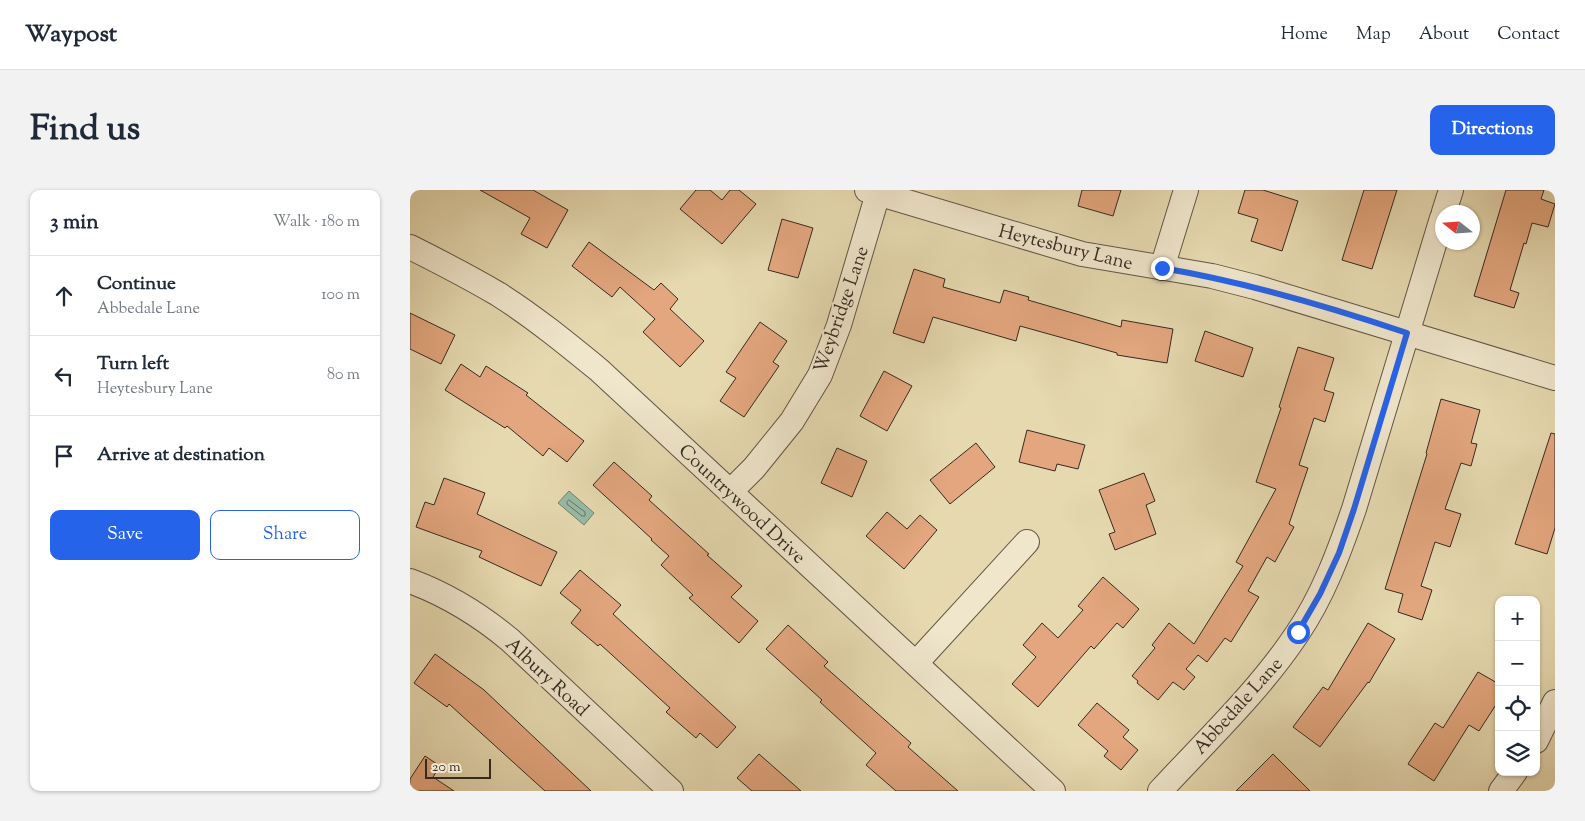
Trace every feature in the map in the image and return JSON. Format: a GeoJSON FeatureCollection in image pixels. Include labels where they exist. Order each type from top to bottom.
{"type":"FeatureCollection","features":[{"type":"Feature","properties":{"kind":"street"},"geometry":{"type":"LineString","coordinates":[[1162,268],[1186,190]]}},
{"type":"Feature","properties":{"kind":"street"},"geometry":{"type":"LineString","coordinates":[[1446,205],[1451,190]]}},
{"type":"Feature","properties":{"kind":"street","name":"Heytesbury Lane"},"geometry":{"type":"LineString","coordinates":[[875,191],[1082,254],[1212,276],[1255,287],[1555,378]]}},
{"type":"Feature","properties":{"kind":"street","name":"Weybridge Lane"},"geometry":{"type":"LineString","coordinates":[[731,491],[754,468],[792,421],[820,375],[839,325],[875,191]]}},
{"type":"Feature","properties":{"kind":"street","name":"Abbedale Lane"},"geometry":{"type":"LineString","coordinates":[[1160,791],[1272,670],[1298,632],[1320,594],[1339,553],[1354,509],[1435,241]]}},
{"type":"Feature","properties":{"kind":"street","name":"Countrywood Drive"},"geometry":{"type":"LineString","coordinates":[[410,247],[498,295],[550,331],[598,370],[731,491],[1053,791]]}},
{"type":"Feature","properties":{"kind":"street"},"geometry":{"type":"LineString","coordinates":[[916,663],[1028,542]]}},
{"type":"Feature","properties":{"kind":"street","name":"Albury Road"},"geometry":{"type":"LineString","coordinates":[[410,581],[462,604],[487,621],[510,640],[671,791]]}},
{"type":"Feature","properties":{"kind":"street"},"geometry":{"type":"LineString","coordinates":[[1540,733],[1555,702]]}},
{"type":"Feature","properties":{"kind":"street"},"geometry":{"type":"LineString","coordinates":[[1501,791],[1512,776]]}},
{"type":"Feature","properties":{"kind":"water"},"geometry":{"type":"Polygon","coordinates":[[[569,491],[594,513],[584,525],[558,503],[569,491]]]}},
{"type":"Feature","properties":{"kind":"building"},"geometry":{"type":"Polygon","coordinates":[[[480,190],[533,190],[568,210],[547,248],[521,234],[530,218],[480,190]]]}},
{"type":"Feature","properties":{"kind":"building"},"geometry":{"type":"Polygon","coordinates":[[[696,190],[710,190],[722,200],[730,190],[739,190],[756,204],[722,244],[680,209],[696,190]]]}},
{"type":"Feature","properties":{"kind":"building"},"geometry":{"type":"Polygon","coordinates":[[[1082,190],[1121,190],[1113,216],[1078,206],[1082,190]]]}},
{"type":"Feature","properties":{"kind":"building"},"geometry":{"type":"Polygon","coordinates":[[[1245,190],[1263,190],[1298,201],[1282,251],[1251,241],[1258,219],[1238,213],[1245,190]]]}},
{"type":"Feature","properties":{"kind":"building"},"geometry":{"type":"Polygon","coordinates":[[[1364,190],[1397,190],[1372,269],[1342,260],[1364,190]]]}},
{"type":"Feature","properties":{"kind":"building"},"geometry":{"type":"Polygon","coordinates":[[[1506,190],[1544,190],[1541,199],[1555,204],[1548,227],[1532,223],[1526,244],[1524,243],[1510,290],[1519,293],[1514,308],[1474,296],[1506,190]]]}},
{"type":"Feature","properties":{"kind":"building"},"geometry":{"type":"Polygon","coordinates":[[[782,219],[813,228],[798,278],[768,270],[782,219]]]}},
{"type":"Feature","properties":{"kind":"building"},"geometry":{"type":"Polygon","coordinates":[[[589,242],[654,290],[661,283],[678,299],[670,309],[704,341],[680,367],[643,332],[655,319],[620,287],[612,297],[572,266],[589,242]]]}},
{"type":"Feature","properties":{"kind":"building"},"geometry":{"type":"Polygon","coordinates":[[[914,269],[945,279],[943,287],[1000,303],[1004,290],[1029,297],[1028,300],[1121,327],[1122,320],[1173,329],[1167,363],[1117,355],[1117,353],[1020,326],[1016,341],[933,317],[924,343],[893,333],[914,269]]]}},
{"type":"Feature","properties":{"kind":"building"},"geometry":{"type":"Polygon","coordinates":[[[410,313],[455,335],[441,364],[410,349],[410,313]]]}},
{"type":"Feature","properties":{"kind":"building"},"geometry":{"type":"Polygon","coordinates":[[[760,322],[787,341],[773,362],[779,366],[744,417],[720,401],[736,378],[726,372],[760,322]]]}},
{"type":"Feature","properties":{"kind":"building"},"geometry":{"type":"Polygon","coordinates":[[[1205,331],[1253,348],[1243,377],[1195,361],[1205,331]]]}},
{"type":"Feature","properties":{"kind":"building"},"geometry":{"type":"Polygon","coordinates":[[[1298,347],[1334,358],[1324,390],[1334,393],[1325,422],[1314,418],[1299,465],[1308,468],[1289,524],[1294,527],[1275,562],[1267,557],[1248,591],[1259,597],[1231,642],[1225,638],[1207,662],[1198,655],[1186,669],[1195,677],[1184,690],[1173,682],[1158,700],[1137,683],[1138,681],[1132,676],[1155,648],[1152,645],[1169,623],[1194,644],[1243,566],[1236,562],[1276,489],[1256,482],[1281,408],[1279,407],[1298,347]]]}},
{"type":"Feature","properties":{"kind":"building"},"geometry":{"type":"Polygon","coordinates":[[[461,364],[480,377],[486,366],[528,393],[526,395],[584,441],[567,462],[549,448],[543,456],[507,426],[505,428],[445,390],[461,364]]]}},
{"type":"Feature","properties":{"kind":"building"},"geometry":{"type":"Polygon","coordinates":[[[884,371],[912,386],[887,431],[860,416],[884,371]]]}},
{"type":"Feature","properties":{"kind":"building"},"geometry":{"type":"Polygon","coordinates":[[[1441,399],[1480,410],[1471,443],[1477,444],[1471,466],[1461,463],[1445,509],[1461,514],[1450,547],[1435,542],[1421,586],[1432,590],[1422,620],[1398,612],[1403,594],[1385,589],[1427,454],[1441,399]]]}},
{"type":"Feature","properties":{"kind":"building"},"geometry":{"type":"Polygon","coordinates":[[[1027,430],[1085,445],[1078,469],[1057,464],[1055,471],[1019,462],[1027,430]]]}},
{"type":"Feature","properties":{"kind":"building"},"geometry":{"type":"Polygon","coordinates":[[[1551,433],[1555,434],[1555,528],[1547,554],[1515,544],[1551,433]]]}},
{"type":"Feature","properties":{"kind":"building"},"geometry":{"type":"Polygon","coordinates":[[[976,443],[995,467],[950,504],[930,480],[976,443]]]}},
{"type":"Feature","properties":{"kind":"building"},"geometry":{"type":"Polygon","coordinates":[[[837,448],[867,461],[852,497],[821,483],[837,448]]]}},
{"type":"Feature","properties":{"kind":"building"},"geometry":{"type":"Polygon","coordinates":[[[614,462],[652,496],[649,500],[742,586],[731,597],[758,621],[739,643],[689,598],[693,595],[661,565],[669,556],[593,485],[614,462]]]}},
{"type":"Feature","properties":{"kind":"building"},"geometry":{"type":"Polygon","coordinates":[[[1144,473],[1155,501],[1146,505],[1156,534],[1115,550],[1109,534],[1115,532],[1099,490],[1144,473]]]}},
{"type":"Feature","properties":{"kind":"building"},"geometry":{"type":"Polygon","coordinates":[[[444,478],[485,493],[477,514],[557,552],[541,586],[479,557],[482,551],[416,527],[425,502],[434,505],[444,478]]]}},
{"type":"Feature","properties":{"kind":"building"},"geometry":{"type":"Polygon","coordinates":[[[887,512],[907,529],[920,515],[937,530],[904,569],[866,536],[887,512]]]}},
{"type":"Feature","properties":{"kind":"building"},"geometry":{"type":"Polygon","coordinates":[[[580,570],[621,605],[613,614],[736,727],[717,748],[700,733],[696,738],[666,712],[670,708],[600,644],[598,646],[571,623],[581,610],[560,593],[580,570]]]}},
{"type":"Feature","properties":{"kind":"building"},"geometry":{"type":"Polygon","coordinates":[[[1103,577],[1139,609],[1123,628],[1117,623],[1094,649],[1091,646],[1038,707],[1012,684],[1036,657],[1023,645],[1042,623],[1058,638],[1083,610],[1078,606],[1103,577]]]}},
{"type":"Feature","properties":{"kind":"building"},"geometry":{"type":"Polygon","coordinates":[[[1368,623],[1395,639],[1369,683],[1320,747],[1293,727],[1323,687],[1328,690],[1368,623]]]}},
{"type":"Feature","properties":{"kind":"building"},"geometry":{"type":"Polygon","coordinates":[[[788,625],[828,662],[824,666],[911,743],[908,747],[958,791],[896,791],[866,765],[876,753],[766,649],[788,625]]]}},
{"type":"Feature","properties":{"kind":"building"},"geometry":{"type":"Polygon","coordinates":[[[435,654],[484,690],[591,791],[545,791],[449,704],[447,707],[414,683],[435,654]]]}},
{"type":"Feature","properties":{"kind":"building"},"geometry":{"type":"Polygon","coordinates":[[[1478,672],[1495,682],[1495,706],[1479,731],[1469,725],[1434,781],[1408,764],[1435,723],[1443,728],[1478,672]]]}},
{"type":"Feature","properties":{"kind":"building"},"geometry":{"type":"Polygon","coordinates":[[[1097,703],[1129,730],[1123,737],[1138,750],[1121,770],[1104,756],[1108,751],[1078,725],[1097,703]]]}},
{"type":"Feature","properties":{"kind":"building"},"geometry":{"type":"Polygon","coordinates":[[[759,754],[801,791],[752,791],[737,778],[759,754]]]}},
{"type":"Feature","properties":{"kind":"building"},"geometry":{"type":"Polygon","coordinates":[[[1273,754],[1310,791],[1236,791],[1273,754]]]}},
{"type":"Feature","properties":{"kind":"building"},"geometry":{"type":"Polygon","coordinates":[[[425,756],[440,766],[433,777],[454,791],[410,791],[410,779],[425,756]]]}},
{"type":"Feature","properties":{"kind":"route"},"geometry":{"type":"LineString","coordinates":[[1162,268],[1212,276],[1255,287],[1407,333],[1339,553],[1320,594],[1298,632]]}}]}
